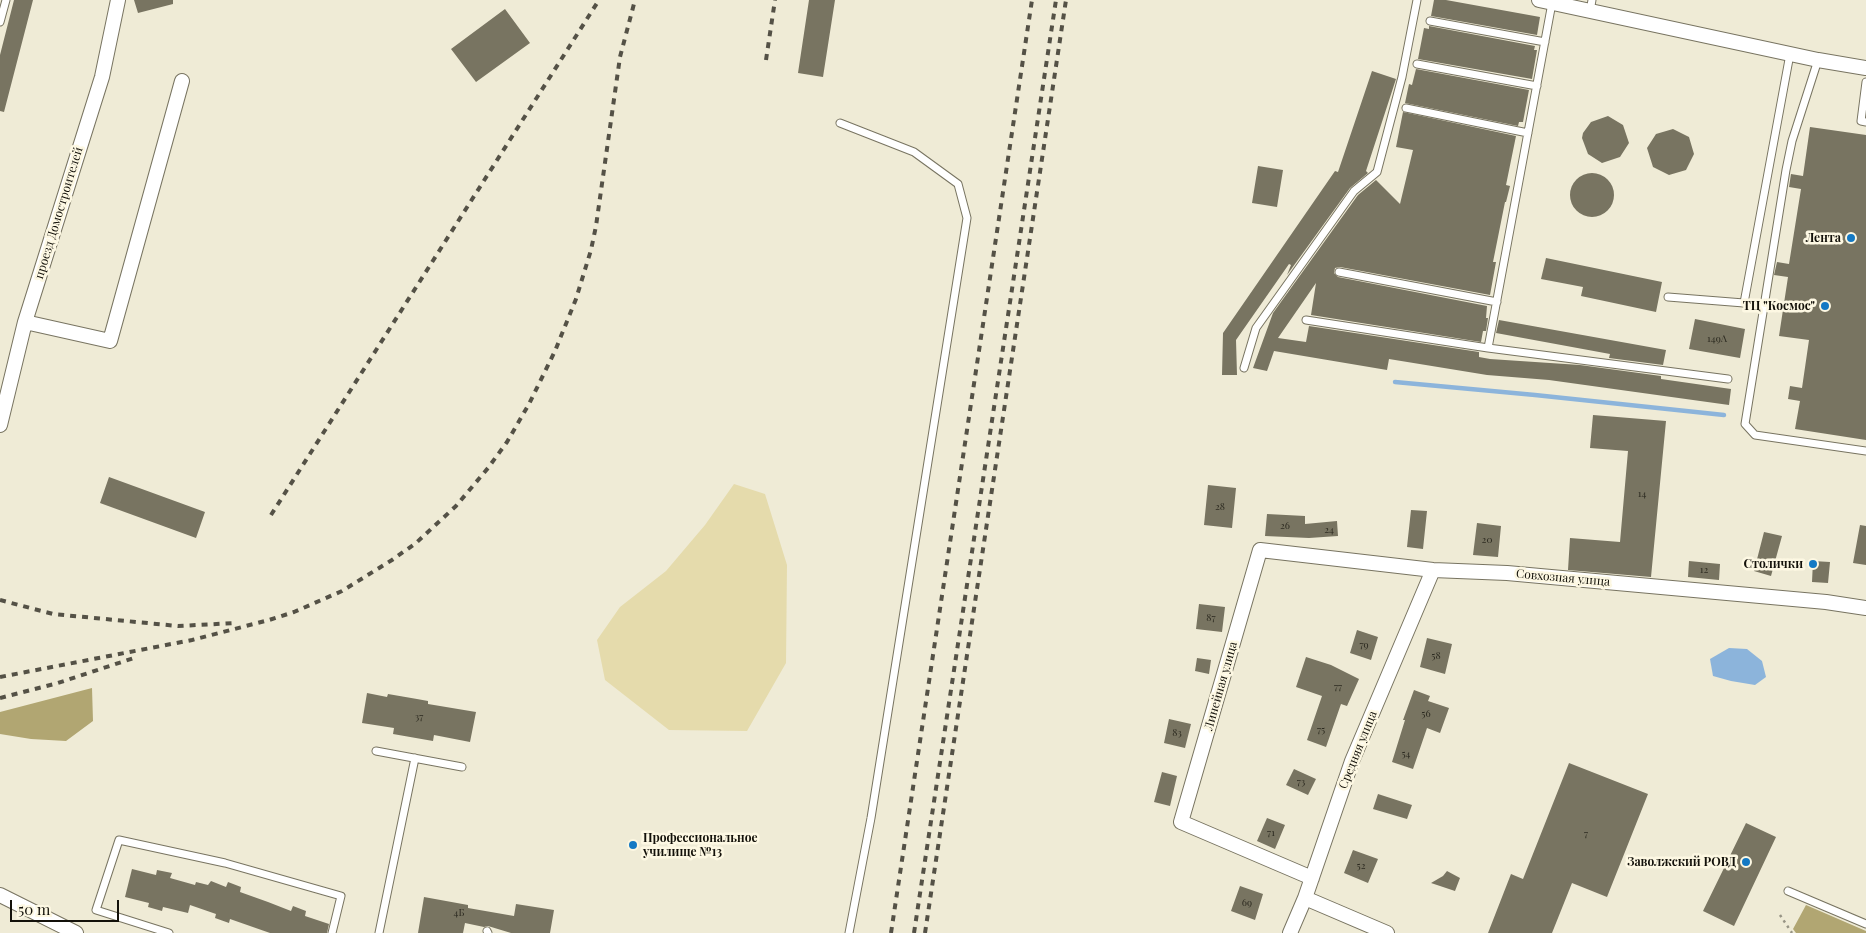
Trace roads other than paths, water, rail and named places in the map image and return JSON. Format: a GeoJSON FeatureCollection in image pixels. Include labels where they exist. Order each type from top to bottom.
{"type":"FeatureCollection","features":[{"type":"Feature","properties":{"kind":"street","name":"проезд Домостроителей"},"geometry":{"type":"LineString","coordinates":[[0,425],[25,322],[102,77],[118,0]]}},
{"type":"Feature","properties":{"kind":"street"},"geometry":{"type":"LineString","coordinates":[[1546,1],[1591,5],[1790,54],[1866,68]]}},
{"type":"Feature","properties":{"kind":"street"},"geometry":{"type":"LineString","coordinates":[[25,322],[110,341],[182,80]]}},
{"type":"Feature","properties":{"kind":"street","name":"Совхозная улица"},"geometry":{"type":"LineString","coordinates":[[1260,550],[1433,570],[1507,573],[1826,602],[1866,608]]}},
{"type":"Feature","properties":{"kind":"street","name":"Линейная улица"},"geometry":{"type":"LineString","coordinates":[[1260,550],[1181,822],[1312,878]]}},
{"type":"Feature","properties":{"kind":"street","name":"Средняя улица"},"geometry":{"type":"LineString","coordinates":[[1290,933],[1305,898],[1352,761],[1433,570]]}},
{"type":"Feature","properties":{"kind":"street"},"geometry":{"type":"LineString","coordinates":[[0,895],[76,933]]}},
{"type":"Feature","properties":{"kind":"street"},"geometry":{"type":"LineString","coordinates":[[1305,898],[1387,933]]}},
{"type":"Feature","properties":{"kind":"lane"},"geometry":{"type":"LineString","coordinates":[[0,22],[6,0]]}},
{"type":"Feature","properties":{"kind":"lane"},"geometry":{"type":"LineString","coordinates":[[1244,368],[1256,328],[1354,191],[1377,172],[1402,77],[1417,0]]}},
{"type":"Feature","properties":{"kind":"lane"},"geometry":{"type":"LineString","coordinates":[[1488,348],[1545,42],[1546,1]]}},
{"type":"Feature","properties":{"kind":"lane"},"geometry":{"type":"LineString","coordinates":[[1430,21],[1545,42]]}},
{"type":"Feature","properties":{"kind":"lane"},"geometry":{"type":"LineString","coordinates":[[1668,297],[1744,303],[1790,54]]}},
{"type":"Feature","properties":{"kind":"lane"},"geometry":{"type":"LineString","coordinates":[[1818,60],[1792,142],[1786,170],[1745,424],[1755,435],[1866,452]]}},
{"type":"Feature","properties":{"kind":"lane"},"geometry":{"type":"LineString","coordinates":[[1417,64],[1537,86]]}},
{"type":"Feature","properties":{"kind":"lane"},"geometry":{"type":"LineString","coordinates":[[1866,82],[1861,121],[1866,122]]}},
{"type":"Feature","properties":{"kind":"lane"},"geometry":{"type":"LineString","coordinates":[[1406,108],[1528,133]]}},
{"type":"Feature","properties":{"kind":"lane"},"geometry":{"type":"LineString","coordinates":[[840,123],[914,152],[958,184],[967,218],[872,808],[849,933]]}},
{"type":"Feature","properties":{"kind":"lane"},"geometry":{"type":"LineString","coordinates":[[1339,272],[1497,302]]}},
{"type":"Feature","properties":{"kind":"lane"},"geometry":{"type":"LineString","coordinates":[[1306,320],[1488,348],[1728,380]]}},
{"type":"Feature","properties":{"kind":"lane"},"geometry":{"type":"LineString","coordinates":[[376,751],[462,767]]}},
{"type":"Feature","properties":{"kind":"lane"},"geometry":{"type":"LineString","coordinates":[[379,933],[415,758]]}},
{"type":"Feature","properties":{"kind":"lane"},"geometry":{"type":"LineString","coordinates":[[169,933],[96,910],[119,840],[225,863],[341,896],[332,933]]}},
{"type":"Feature","properties":{"kind":"lane"},"geometry":{"type":"LineString","coordinates":[[1788,891],[1866,924]]}},
{"type":"Feature","properties":{"kind":"water"},"geometry":{"type":"Polygon","coordinates":[[[1729,648],[1747,649],[1762,661],[1766,677],[1755,685],[1713,676],[1710,659],[1729,648]]]}},
{"type":"Feature","properties":{"kind":"waterway"},"geometry":{"type":"LineString","coordinates":[[1395,382],[1724,415]]}},
{"type":"Feature","properties":{"kind":"railway"},"geometry":{"type":"LineString","coordinates":[[271,515],[599,0]]}},
{"type":"Feature","properties":{"kind":"railway"},"geometry":{"type":"LineString","coordinates":[[0,677],[192,640],[294,612],[342,591],[392,560],[416,543],[456,506],[507,442],[529,404],[555,351],[576,299],[591,250],[596,226],[620,57],[635,0]]}},
{"type":"Feature","properties":{"kind":"railway"},"geometry":{"type":"LineString","coordinates":[[766,60],[775,0]]}},
{"type":"Feature","properties":{"kind":"railway"},"geometry":{"type":"LineString","coordinates":[[891,933],[1032,0]]}},
{"type":"Feature","properties":{"kind":"railway"},"geometry":{"type":"LineString","coordinates":[[914,933],[1056,0]]}},
{"type":"Feature","properties":{"kind":"railway"},"geometry":{"type":"LineString","coordinates":[[925,933],[1066,0]]}},
{"type":"Feature","properties":{"kind":"railway"},"geometry":{"type":"LineString","coordinates":[[0,600],[53,614],[178,626],[235,623]]}},
{"type":"Feature","properties":{"kind":"railway"},"geometry":{"type":"LineString","coordinates":[[0,698],[58,683],[134,658]]}},
{"type":"Feature","properties":{"kind":"place","name":"Лента"},"geometry":{"type":"Point","coordinates":[1851,238]}},
{"type":"Feature","properties":{"kind":"place","name":"ТЦ \"Космос\""},"geometry":{"type":"Point","coordinates":[1825,306]}},
{"type":"Feature","properties":{"kind":"place","name":"Столички"},"geometry":{"type":"Point","coordinates":[1813,564]}},
{"type":"Feature","properties":{"kind":"place","name":"Профессиональное училище №13"},"geometry":{"type":"Point","coordinates":[633,845]}},
{"type":"Feature","properties":{"kind":"place","name":"Заволжский РОВД"},"geometry":{"type":"Point","coordinates":[1746,862]}}]}
